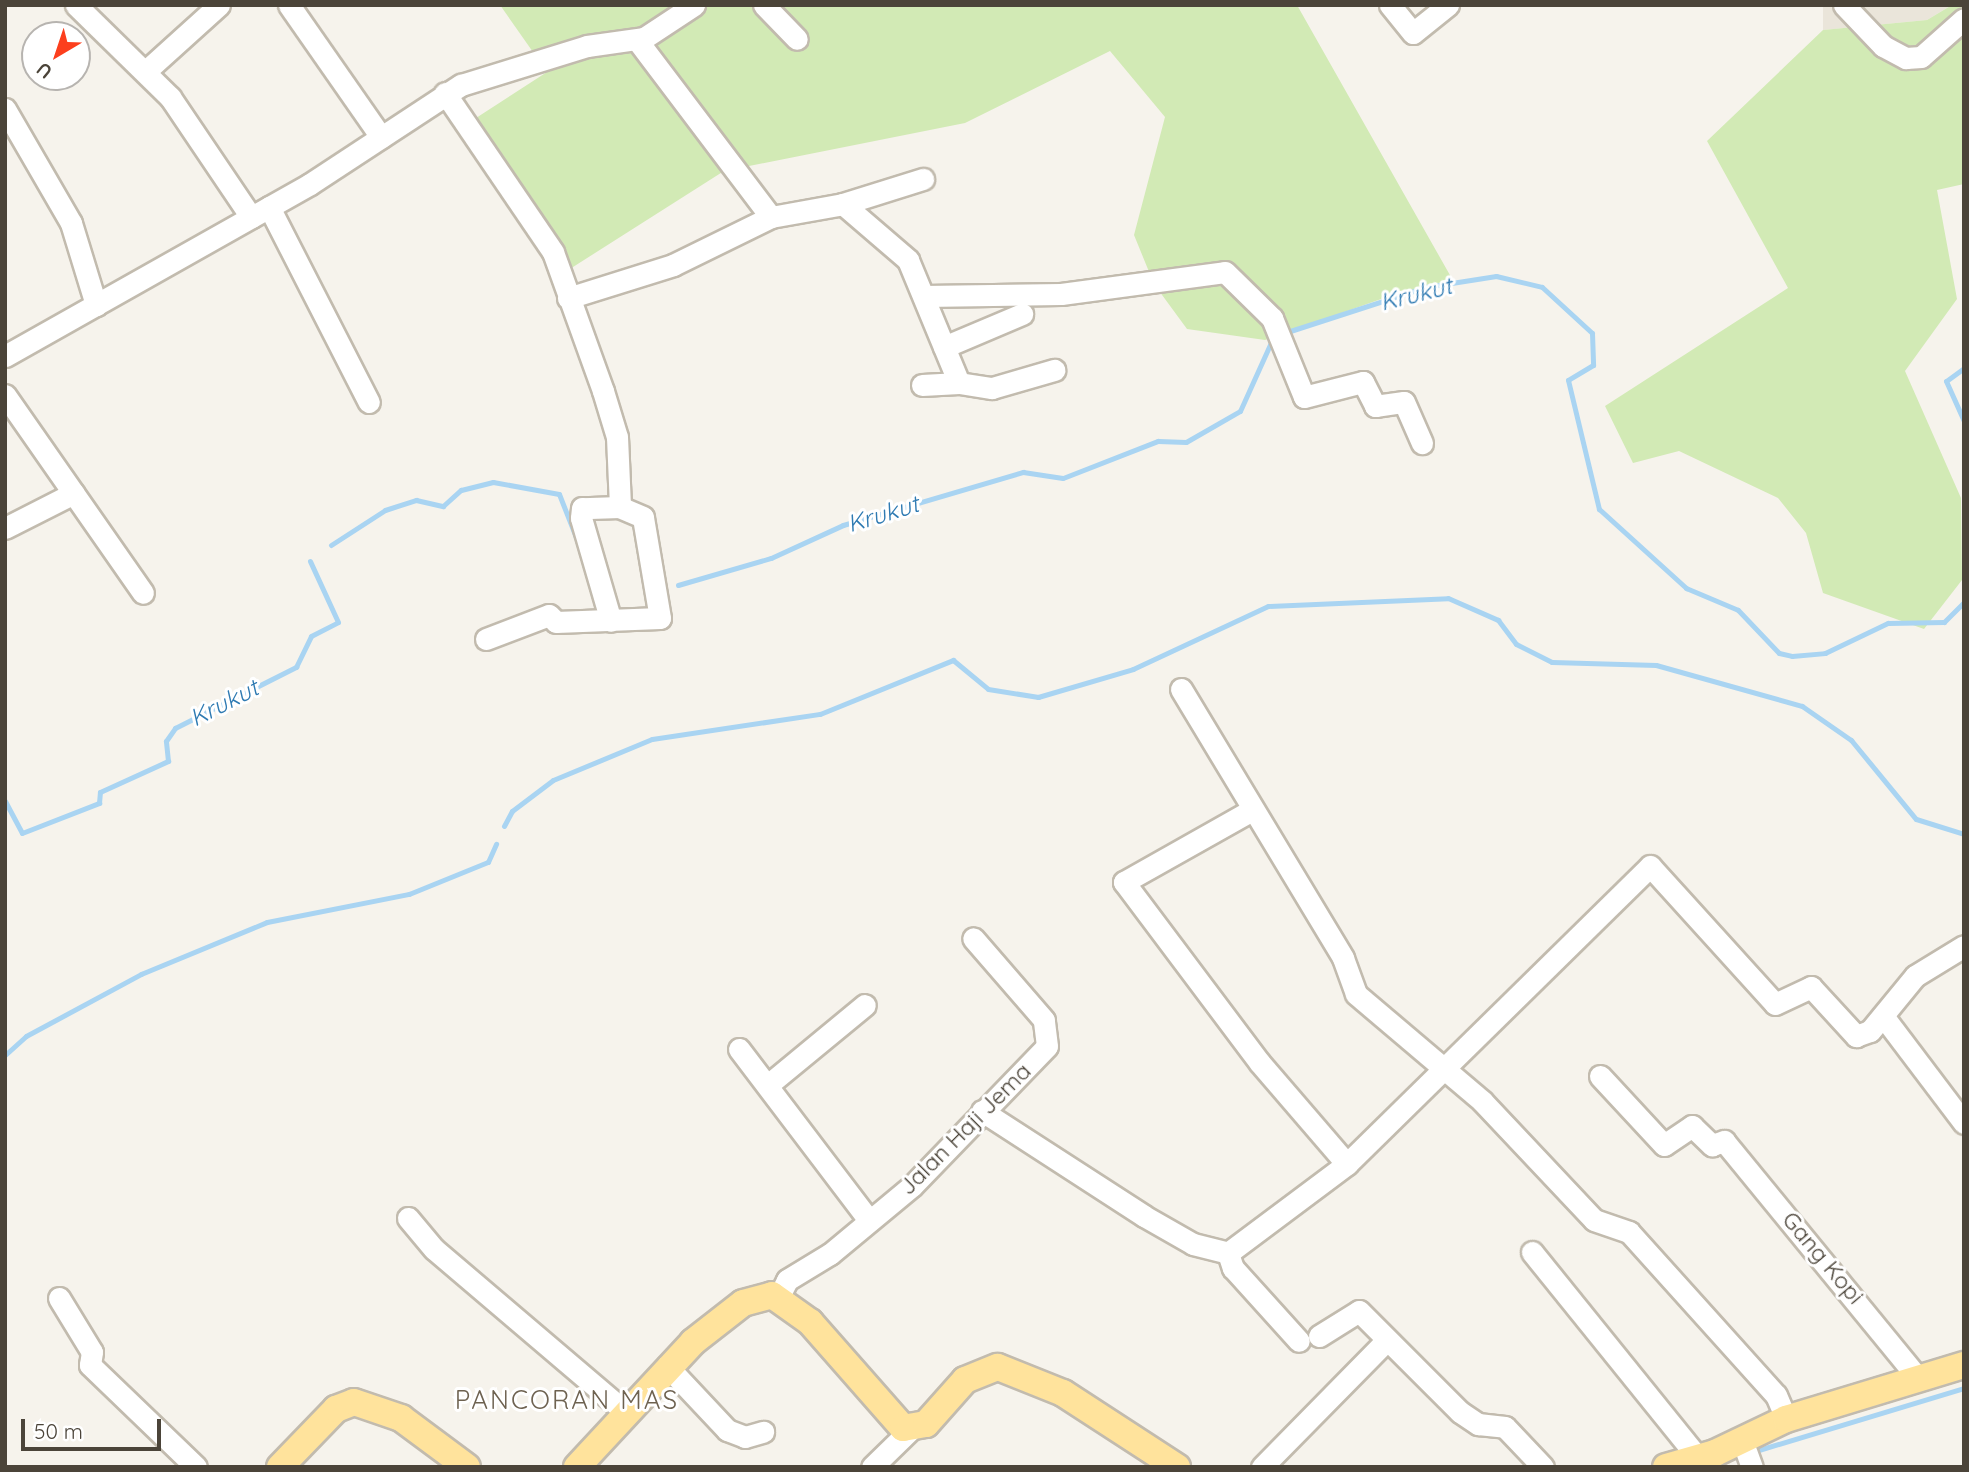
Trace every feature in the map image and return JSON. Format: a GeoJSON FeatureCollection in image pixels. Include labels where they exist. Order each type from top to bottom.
{"type":"FeatureCollection","features":[{"type":"Feature","properties":{"kind":"main road"},"geometry":{"type":"LineString","coordinates":[[577,1467],[623,1410],[667,1366],[743,1303],[779,1296],[846,1360],[888,1416],[911,1430],[933,1418],[965,1380],[998,1367],[1063,1393],[1177,1467]]}},
{"type":"Feature","properties":{"kind":"main road"},"geometry":{"type":"LineString","coordinates":[[1666,1467],[1698,1458],[1746,1451],[1786,1419],[1964,1365]]}},
{"type":"Feature","properties":{"kind":"main road"},"geometry":{"type":"LineString","coordinates":[[280,1467],[336,1409],[354,1402],[401,1418],[467,1467]]}},
{"type":"Feature","properties":{"kind":"street"},"geometry":{"type":"LineString","coordinates":[[76,5],[101,35],[147,70],[260,212],[369,402]]}},
{"type":"Feature","properties":{"kind":"street"},"geometry":{"type":"LineString","coordinates":[[147,70],[219,5]]}},
{"type":"Feature","properties":{"kind":"street"},"geometry":{"type":"LineString","coordinates":[[289,5],[381,137]]}},
{"type":"Feature","properties":{"kind":"street"},"geometry":{"type":"LineString","coordinates":[[5,356],[260,212],[381,137],[445,93],[573,49],[636,40],[694,5]]}},
{"type":"Feature","properties":{"kind":"street"},"geometry":{"type":"LineString","coordinates":[[764,5],[797,39]]}},
{"type":"Feature","properties":{"kind":"street"},"geometry":{"type":"LineString","coordinates":[[1390,5],[1413,33],[1448,5]]}},
{"type":"Feature","properties":{"kind":"street"},"geometry":{"type":"LineString","coordinates":[[1844,5],[1883,46],[1906,58],[1921,57],[1960,35]]}},
{"type":"Feature","properties":{"kind":"street"},"geometry":{"type":"LineString","coordinates":[[636,40],[771,218]]}},
{"type":"Feature","properties":{"kind":"street"},"geometry":{"type":"LineString","coordinates":[[445,93],[548,244],[617,437],[620,507]]}},
{"type":"Feature","properties":{"kind":"street"},"geometry":{"type":"LineString","coordinates":[[5,109],[66,211],[96,305]]}},
{"type":"Feature","properties":{"kind":"street"},"geometry":{"type":"LineString","coordinates":[[568,298],[673,265],[771,218],[843,204],[923,179]]}},
{"type":"Feature","properties":{"kind":"street"},"geometry":{"type":"LineString","coordinates":[[843,204],[891,240],[924,296],[959,383]]}},
{"type":"Feature","properties":{"kind":"street"},"geometry":{"type":"LineString","coordinates":[[924,296],[1061,294],[1225,272],[1272,318],[1304,397],[1363,382],[1375,406],[1404,402],[1422,443]]}},
{"type":"Feature","properties":{"kind":"street"},"geometry":{"type":"LineString","coordinates":[[944,347],[1022,314]]}},
{"type":"Feature","properties":{"kind":"street"},"geometry":{"type":"LineString","coordinates":[[922,385],[959,383],[992,388],[1054,370]]}},
{"type":"Feature","properties":{"kind":"street"},"geometry":{"type":"LineString","coordinates":[[5,395],[144,593]]}},
{"type":"Feature","properties":{"kind":"street"},"geometry":{"type":"LineString","coordinates":[[5,528],[74,493]]}},
{"type":"Feature","properties":{"kind":"street"},"geometry":{"type":"LineString","coordinates":[[486,639],[549,615],[556,622],[611,621],[660,618],[643,517],[620,507],[582,508],[581,518],[611,621]]}},
{"type":"Feature","properties":{"kind":"street"},"geometry":{"type":"LineString","coordinates":[[1181,689],[1343,958],[1356,993],[1444,1065],[1527,1143],[1594,1220],[1620,1224],[1677,1282],[1776,1395],[1786,1419]]}},
{"type":"Feature","properties":{"kind":"street"},"geometry":{"type":"LineString","coordinates":[[1252,810],[1124,882],[1260,1063],[1348,1164]]}},
{"type":"Feature","properties":{"kind":"street"},"geometry":{"type":"LineString","coordinates":[[1227,1253],[1348,1164],[1444,1065],[1650,866],[1775,1004],[1811,987],[1860,1037],[1884,1016],[1915,976],[1964,946]]}},
{"type":"Feature","properties":{"kind":"street","name":"Jalan Haji Jema"},"geometry":{"type":"LineString","coordinates":[[779,1296],[787,1280],[830,1254],[868,1219],[912,1186],[1049,1038],[1044,1020],[973,938]]}},
{"type":"Feature","properties":{"kind":"street"},"geometry":{"type":"LineString","coordinates":[[769,1084],[865,1004]]}},
{"type":"Feature","properties":{"kind":"street"},"geometry":{"type":"LineString","coordinates":[[1884,1016],[1964,1123]]}},
{"type":"Feature","properties":{"kind":"street"},"geometry":{"type":"LineString","coordinates":[[739,1049],[769,1084],[868,1219]]}},
{"type":"Feature","properties":{"kind":"street","name":"Gang Kopi"},"geometry":{"type":"LineString","coordinates":[[1600,1076],[1664,1145],[1692,1126],[1712,1145],[1724,1141],[1919,1379]]}},
{"type":"Feature","properties":{"kind":"street"},"geometry":{"type":"LineString","coordinates":[[982,1111],[1144,1216],[1193,1244],[1227,1253]]}},
{"type":"Feature","properties":{"kind":"street"},"geometry":{"type":"LineString","coordinates":[[408,1218],[434,1249],[623,1410]]}},
{"type":"Feature","properties":{"kind":"street"},"geometry":{"type":"LineString","coordinates":[[1532,1252],[1698,1458]]}},
{"type":"Feature","properties":{"kind":"street"},"geometry":{"type":"LineString","coordinates":[[1227,1253],[1233,1268],[1309,1338],[1359,1311],[1460,1412],[1478,1424],[1505,1427],[1543,1467]]}},
{"type":"Feature","properties":{"kind":"street"},"geometry":{"type":"LineString","coordinates":[[59,1298],[92,1352],[90,1365],[196,1467]]}},
{"type":"Feature","properties":{"kind":"street"},"geometry":{"type":"LineString","coordinates":[[1262,1467],[1387,1340]]}},
{"type":"Feature","properties":{"kind":"street"},"geometry":{"type":"LineString","coordinates":[[667,1366],[727,1430],[745,1437],[762,1432]]}},
{"type":"Feature","properties":{"kind":"street"},"geometry":{"type":"LineString","coordinates":[[872,1467],[911,1430]]}},
{"type":"Feature","properties":{"kind":"shaded area"},"geometry":{"type":"Polygon","coordinates":[[[1823,5],[1952,5],[1927,20],[1823,30],[1823,5]]]}},
{"type":"Feature","properties":{"kind":"green space"},"geometry":{"type":"Polygon","coordinates":[[[500,5],[1297,5],[1455,284],[1401,292],[1265,340],[1187,329],[1154,284],[1134,235],[1165,117],[1110,51],[965,123],[724,171],[562,274],[459,129],[547,72],[500,5]]]}},
{"type":"Feature","properties":{"kind":"green space"},"geometry":{"type":"Polygon","coordinates":[[[1952,5],[1964,5],[1964,184],[1937,190],[1957,299],[1905,371],[1961,498],[1962,580],[1924,629],[1823,593],[1806,533],[1778,498],[1679,451],[1633,463],[1605,406],[1788,288],[1707,141],[1823,30],[1927,20],[1952,5]]]}},
{"type":"Feature","properties":{"kind":"waterway","name":"Krukut"},"geometry":{"type":"LineString","coordinates":[[1284,333],[1426,287],[1496,276],[1542,287],[1592,333],[1593,365],[1568,380],[1599,509],[1686,588],[1738,610],[1779,653],[1792,656],[1825,653],[1888,623],[1944,622],[1964,602]]}},
{"type":"Feature","properties":{"kind":"waterway","name":"Krukut"},"geometry":{"type":"LineString","coordinates":[[678,585],[771,558],[843,525],[1023,472],[1063,478],[1158,441],[1186,442],[1240,411],[1273,338]]}},
{"type":"Feature","properties":{"kind":"waterway","name":"Krukut"},"geometry":{"type":"LineString","coordinates":[[1964,368],[1946,381],[1964,421]]}},
{"type":"Feature","properties":{"kind":"waterway","name":"Krukut"},"geometry":{"type":"LineString","coordinates":[[331,545],[385,510],[416,500],[443,506],[461,490],[493,482],[559,494],[577,540]]}},
{"type":"Feature","properties":{"kind":"waterway","name":"Krukut"},"geometry":{"type":"LineString","coordinates":[[5,801],[22,833],[99,803],[100,792],[168,761],[166,741],[175,728],[296,667],[311,636],[338,622],[310,561]]}},
{"type":"Feature","properties":{"kind":"waterway"},"geometry":{"type":"LineString","coordinates":[[504,826],[512,811],[553,780],[652,739],[820,714],[953,660],[988,689],[1038,697],[1133,669],[1268,606],[1448,598],[1498,620],[1516,644],[1552,662],[1656,665],[1802,706],[1851,740],[1916,819],[1964,834]]}},
{"type":"Feature","properties":{"kind":"waterway"},"geometry":{"type":"LineString","coordinates":[[5,1055],[26,1036],[141,974],[267,922],[409,894],[488,862],[496,844]]}},
{"type":"Feature","properties":{"kind":"waterway"},"geometry":{"type":"LineString","coordinates":[[1752,1452],[1964,1388]]}},
{"type":"Feature","properties":{"kind":"district","name":"PANCORAN MAS"},"geometry":{"type":"Point","coordinates":[567,1400]}}]}
